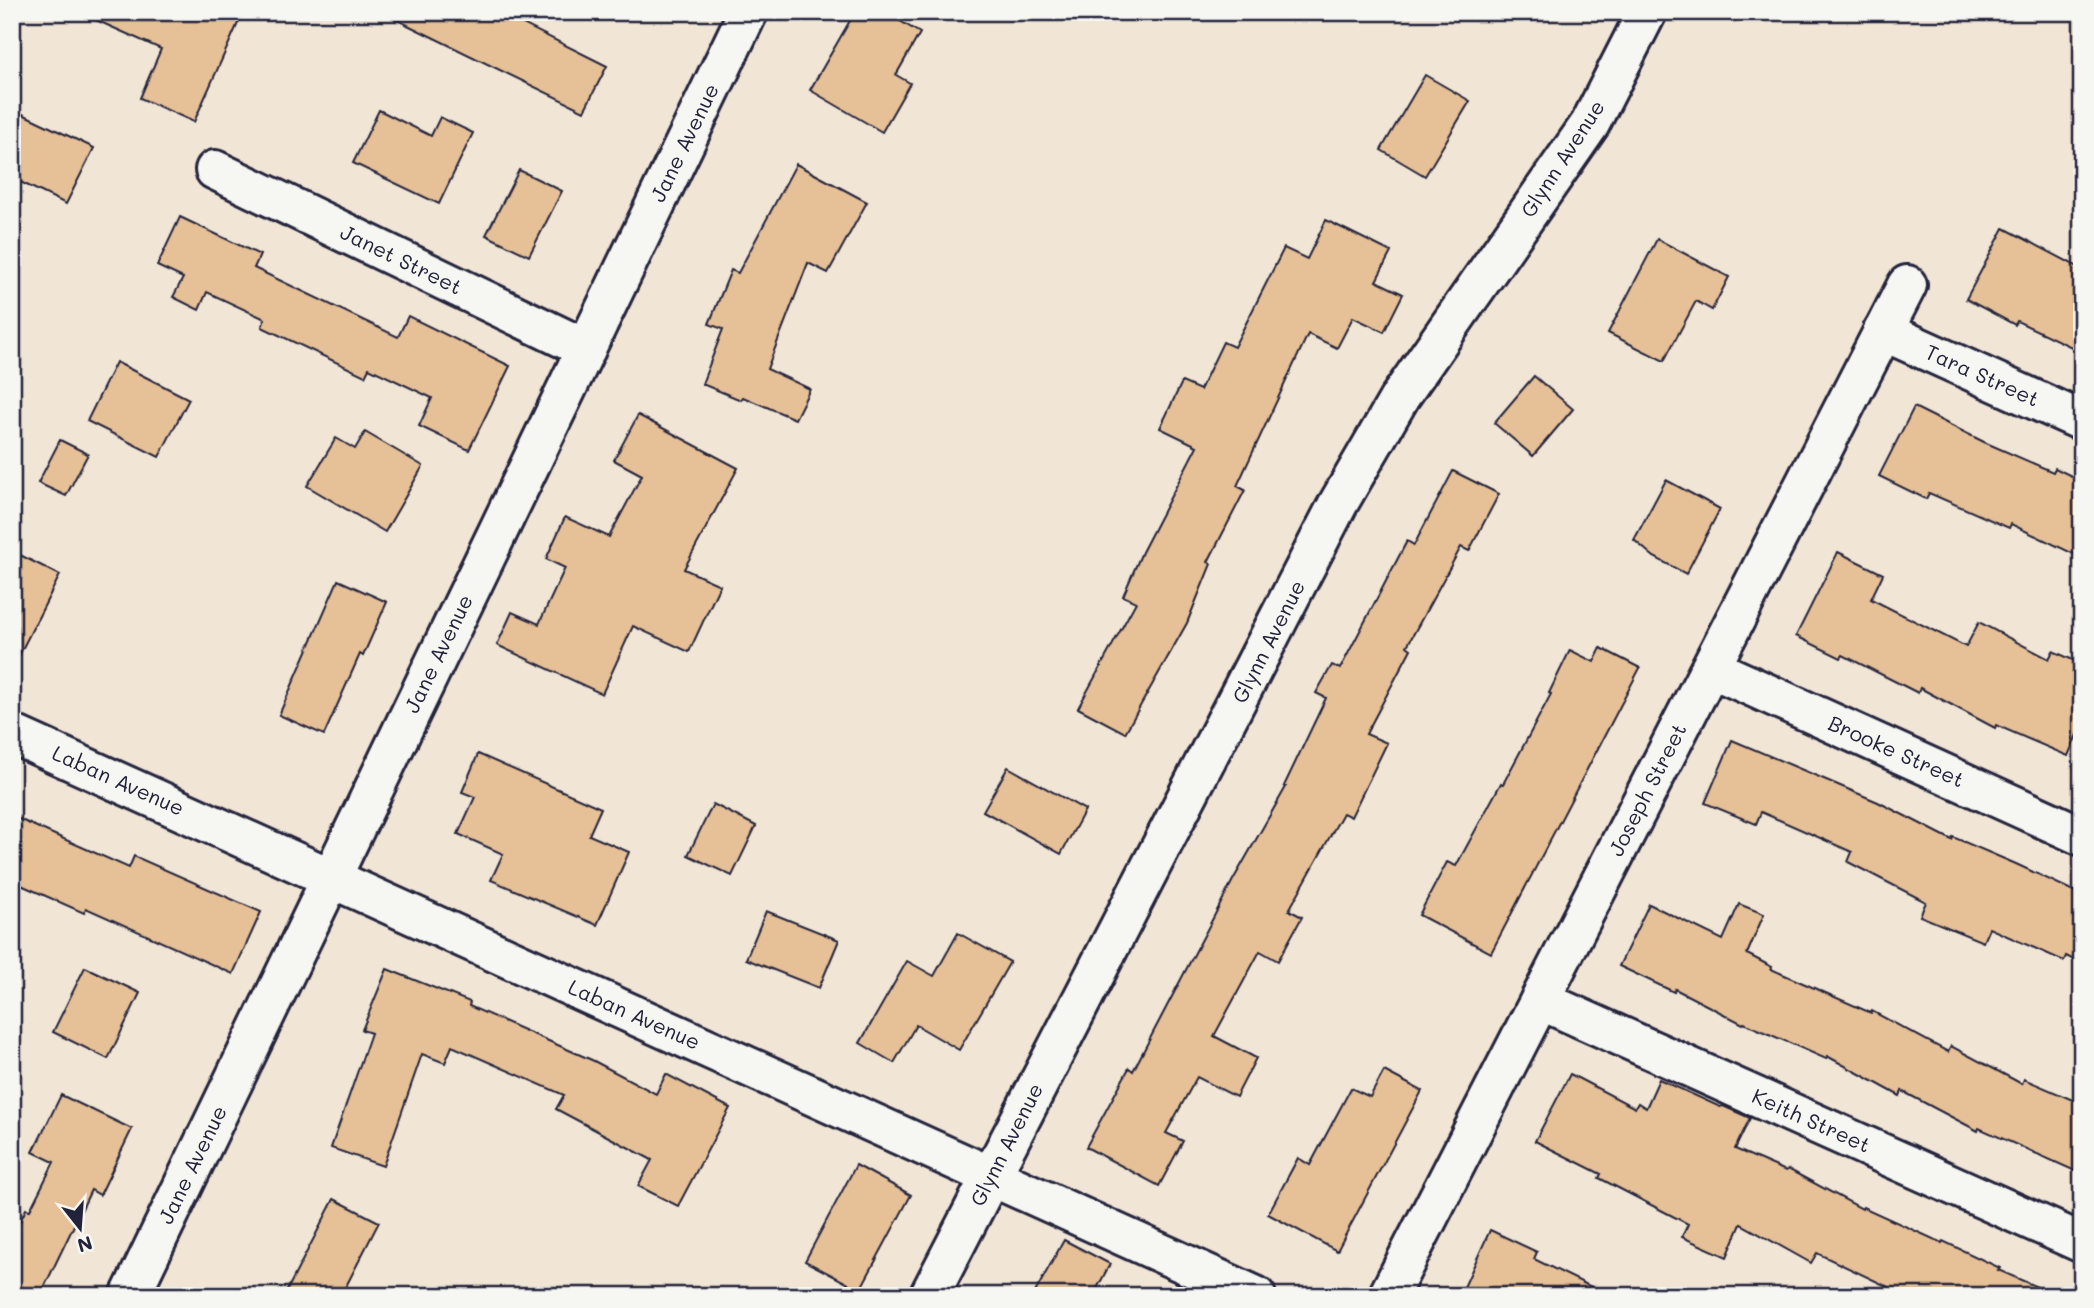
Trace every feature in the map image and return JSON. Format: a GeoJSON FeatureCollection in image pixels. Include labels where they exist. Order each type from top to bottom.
{"type":"FeatureCollection","features":[{"type":"Feature","properties":{"kind":"street","name":"Jane Avenue"},"geometry":{"type":"LineString","coordinates":[[130,1296],[748,12]]}},
{"type":"Feature","properties":{"kind":"street","name":"Glynn Avenue"},"geometry":{"type":"LineString","coordinates":[[929,1296],[1338,504],[1400,397],[1590,124],[1647,12]]}},
{"type":"Feature","properties":{"kind":"street","name":"Janet Street"},"geometry":{"type":"LineString","coordinates":[[215,170],[586,349]]}},
{"type":"Feature","properties":{"kind":"street","name":"Joseph Street"},"geometry":{"type":"LineString","coordinates":[[1388,1296],[1907,285]]}},
{"type":"Feature","properties":{"kind":"street","name":"Tara Street"},"geometry":{"type":"LineString","coordinates":[[1883,331],[2082,421]]}},
{"type":"Feature","properties":{"kind":"street","name":"Brooke Street"},"geometry":{"type":"LineString","coordinates":[[1710,668],[2082,836]]}},
{"type":"Feature","properties":{"kind":"street","name":"Laban Avenue"},"geometry":{"type":"LineString","coordinates":[[12,734],[1256,1296]]}},
{"type":"Feature","properties":{"kind":"street","name":"Keith Street"},"geometry":{"type":"LineString","coordinates":[[1540,1000],[2082,1243]]}},
{"type":"Feature","properties":{"kind":"building"},"geometry":{"type":"Polygon","coordinates":[[[78,12],[243,12],[194,122],[140,98],[161,49],[78,12]]]}},
{"type":"Feature","properties":{"kind":"building"},"geometry":{"type":"Polygon","coordinates":[[[381,12],[499,12],[607,66],[584,111],[381,12]]]}},
{"type":"Feature","properties":{"kind":"building"},"geometry":{"type":"Polygon","coordinates":[[[855,12],[885,12],[920,33],[896,75],[910,83],[882,132],[810,90],[855,12]]]}},
{"type":"Feature","properties":{"kind":"building"},"geometry":{"type":"Polygon","coordinates":[[[1425,75],[1470,101],[1425,176],[1381,150],[1425,75]]]}},
{"type":"Feature","properties":{"kind":"building"},"geometry":{"type":"Polygon","coordinates":[[[12,109],[94,148],[66,204],[12,178],[12,109]]]}},
{"type":"Feature","properties":{"kind":"building"},"geometry":{"type":"Polygon","coordinates":[[[379,110],[431,136],[440,117],[473,133],[439,204],[353,163],[379,110]]]}},
{"type":"Feature","properties":{"kind":"building"},"geometry":{"type":"Polygon","coordinates":[[[796,164],[867,202],[828,273],[808,263],[767,369],[810,389],[795,419],[743,397],[741,400],[702,384],[723,329],[709,324],[731,270],[738,273],[796,164]]]}},
{"type":"Feature","properties":{"kind":"building"},"geometry":{"type":"Polygon","coordinates":[[[519,170],[562,191],[529,256],[486,235],[519,170]]]}},
{"type":"Feature","properties":{"kind":"building"},"geometry":{"type":"Polygon","coordinates":[[[180,217],[260,255],[254,268],[398,337],[408,316],[510,366],[469,450],[419,426],[432,398],[369,368],[365,376],[262,327],[265,319],[207,292],[199,310],[173,297],[183,278],[157,266],[180,217]]]}},
{"type":"Feature","properties":{"kind":"building"},"geometry":{"type":"Polygon","coordinates":[[[1326,220],[1391,252],[1376,281],[1403,294],[1384,332],[1353,317],[1337,348],[1308,334],[1237,486],[1245,490],[1208,562],[1211,564],[1187,623],[1125,733],[1078,708],[1136,602],[1123,596],[1142,552],[1197,446],[1160,428],[1182,382],[1200,390],[1223,342],[1234,347],[1284,248],[1307,259],[1326,220]]]}},
{"type":"Feature","properties":{"kind":"building"},"geometry":{"type":"Polygon","coordinates":[[[2004,228],[2082,269],[2082,352],[2017,321],[2015,325],[1966,299],[2004,228]]]}},
{"type":"Feature","properties":{"kind":"building"},"geometry":{"type":"Polygon","coordinates":[[[1657,239],[1729,277],[1712,310],[1696,301],[1664,361],[1608,333],[1657,239]]]}},
{"type":"Feature","properties":{"kind":"building"},"geometry":{"type":"Polygon","coordinates":[[[116,362],[189,399],[159,457],[87,421],[116,362]]]}},
{"type":"Feature","properties":{"kind":"building"},"geometry":{"type":"Polygon","coordinates":[[[1534,376],[1573,409],[1533,456],[1494,423],[1534,376]]]}},
{"type":"Feature","properties":{"kind":"building"},"geometry":{"type":"Polygon","coordinates":[[[1914,407],[1984,442],[2053,472],[2055,468],[2082,481],[2082,558],[2011,524],[2009,528],[1929,493],[1926,499],[1879,476],[1914,407]]]}},
{"type":"Feature","properties":{"kind":"building"},"geometry":{"type":"Polygon","coordinates":[[[638,415],[738,468],[684,569],[720,585],[689,652],[633,626],[602,694],[497,645],[512,612],[539,624],[565,568],[546,559],[565,517],[609,537],[642,475],[614,460],[638,415]]]}},
{"type":"Feature","properties":{"kind":"building"},"geometry":{"type":"Polygon","coordinates":[[[365,432],[423,466],[385,532],[307,486],[336,438],[355,449],[365,432]]]}},
{"type":"Feature","properties":{"kind":"building"},"geometry":{"type":"Polygon","coordinates":[[[60,440],[88,454],[66,496],[38,483],[60,440]]]}},
{"type":"Feature","properties":{"kind":"building"},"geometry":{"type":"Polygon","coordinates":[[[1453,471],[1499,494],[1469,551],[1461,547],[1407,646],[1411,649],[1366,734],[1387,743],[1351,817],[1343,813],[1289,910],[1302,917],[1278,961],[1260,951],[1214,1036],[1256,1058],[1236,1097],[1197,1077],[1166,1133],[1183,1141],[1159,1186],[1086,1147],[1129,1068],[1133,1071],[1233,880],[1286,787],[1284,786],[1326,698],[1316,693],[1332,665],[1340,669],[1407,541],[1414,545],[1453,471]]]}},
{"type":"Feature","properties":{"kind":"building"},"geometry":{"type":"Polygon","coordinates":[[[1666,480],[1720,509],[1686,574],[1654,557],[1634,540],[1666,480]]]}},
{"type":"Feature","properties":{"kind":"building"},"geometry":{"type":"Polygon","coordinates":[[[12,551],[60,575],[12,669],[12,551]]]}},
{"type":"Feature","properties":{"kind":"building"},"geometry":{"type":"Polygon","coordinates":[[[1838,552],[1883,574],[1871,599],[1966,647],[1979,622],[2049,659],[2053,651],[2082,664],[2082,723],[2068,756],[1996,725],[1995,728],[1920,688],[1918,693],[1843,655],[1841,658],[1796,636],[1838,552]]]}},
{"type":"Feature","properties":{"kind":"building"},"geometry":{"type":"Polygon","coordinates":[[[338,580],[387,602],[363,656],[360,654],[324,735],[279,715],[338,580]]]}},
{"type":"Feature","properties":{"kind":"building"},"geometry":{"type":"Polygon","coordinates":[[[1601,648],[1640,668],[1491,953],[1419,915],[1447,862],[1456,866],[1501,783],[1503,784],[1551,694],[1549,693],[1570,650],[1594,662],[1601,648]]]}},
{"type":"Feature","properties":{"kind":"building"},"geometry":{"type":"Polygon","coordinates":[[[1732,740],[1878,802],[1952,840],[1953,837],[2082,895],[2082,964],[2066,956],[2064,961],[1989,928],[1983,942],[1920,916],[1926,902],[1848,862],[1852,852],[1761,812],[1756,824],[1705,803],[1732,740]]]}},
{"type":"Feature","properties":{"kind":"building"},"geometry":{"type":"Polygon","coordinates":[[[478,754],[601,808],[589,835],[629,852],[597,925],[491,880],[503,854],[458,834],[475,797],[462,792],[478,754]]]}},
{"type":"Feature","properties":{"kind":"building"},"geometry":{"type":"Polygon","coordinates":[[[1008,767],[1085,810],[1061,854],[983,811],[1008,767]]]}},
{"type":"Feature","properties":{"kind":"building"},"geometry":{"type":"Polygon","coordinates":[[[713,804],[756,826],[732,876],[688,855],[713,804]]]}},
{"type":"Feature","properties":{"kind":"building"},"geometry":{"type":"Polygon","coordinates":[[[12,816],[129,868],[134,856],[261,912],[233,974],[86,908],[84,913],[12,881],[12,816]]]}},
{"type":"Feature","properties":{"kind":"building"},"geometry":{"type":"Polygon","coordinates":[[[1649,904],[1723,940],[1739,904],[1764,914],[1747,954],[1772,967],[1771,969],[1871,1013],[1872,1011],[1948,1052],[1951,1046],[2022,1084],[2024,1079],[2082,1104],[2082,1174],[1979,1128],[1978,1131],[1902,1091],[1900,1096],[1827,1056],[1826,1059],[1743,1024],[1675,989],[1674,992],[1619,966],[1649,904]]]}},
{"type":"Feature","properties":{"kind":"building"},"geometry":{"type":"Polygon","coordinates":[[[766,911],[839,940],[819,988],[746,959],[766,911]]]}},
{"type":"Feature","properties":{"kind":"building"},"geometry":{"type":"Polygon","coordinates":[[[958,933],[1010,962],[959,1050],[916,1025],[894,1063],[860,1043],[907,961],[934,976],[958,933]]]}},
{"type":"Feature","properties":{"kind":"building"},"geometry":{"type":"Polygon","coordinates":[[[85,967],[140,993],[108,1059],[53,1032],[85,967]]]}},
{"type":"Feature","properties":{"kind":"building"},"geometry":{"type":"Polygon","coordinates":[[[387,969],[470,1002],[469,1006],[594,1061],[656,1094],[666,1074],[730,1108],[678,1206],[638,1186],[652,1160],[556,1109],[564,1095],[452,1046],[445,1063],[422,1054],[383,1166],[331,1148],[371,1033],[362,1030],[387,969]]]}},
{"type":"Feature","properties":{"kind":"building"},"geometry":{"type":"Polygon","coordinates":[[[1384,1071],[1422,1091],[1337,1251],[1268,1214],[1298,1158],[1310,1165],[1351,1088],[1370,1097],[1384,1071]]]}},
{"type":"Feature","properties":{"kind":"building"},"geometry":{"type":"Polygon","coordinates":[[[1570,1074],[1635,1108],[1638,1103],[1646,1108],[1659,1079],[1750,1118],[1735,1149],[1786,1171],[1788,1169],[1862,1209],[1863,1207],[1942,1243],[1943,1241],[2000,1268],[1998,1270],[2058,1296],[1907,1296],[1817,1253],[1811,1263],[1741,1224],[1727,1257],[1682,1237],[1688,1224],[1599,1178],[1601,1174],[1535,1141],[1570,1074]]]}},
{"type":"Feature","properties":{"kind":"building"},"geometry":{"type":"Polygon","coordinates":[[[61,1095],[132,1129],[100,1195],[91,1190],[40,1296],[33,1296],[12,1286],[12,1238],[26,1209],[30,1210],[54,1162],[33,1152],[61,1095]]]}},
{"type":"Feature","properties":{"kind":"building"},"geometry":{"type":"Polygon","coordinates":[[[856,1165],[911,1195],[860,1290],[805,1261],[856,1165]]]}},
{"type":"Feature","properties":{"kind":"building"},"geometry":{"type":"Polygon","coordinates":[[[334,1199],[379,1222],[341,1296],[284,1296],[334,1199]]]}},
{"type":"Feature","properties":{"kind":"building"},"geometry":{"type":"Polygon","coordinates":[[[1490,1230],[1537,1252],[1534,1259],[1610,1296],[1460,1296],[1490,1230]]]}},
{"type":"Feature","properties":{"kind":"building"},"geometry":{"type":"Polygon","coordinates":[[[1064,1240],[1110,1264],[1093,1296],[1033,1296],[1064,1240]]]}}]}
